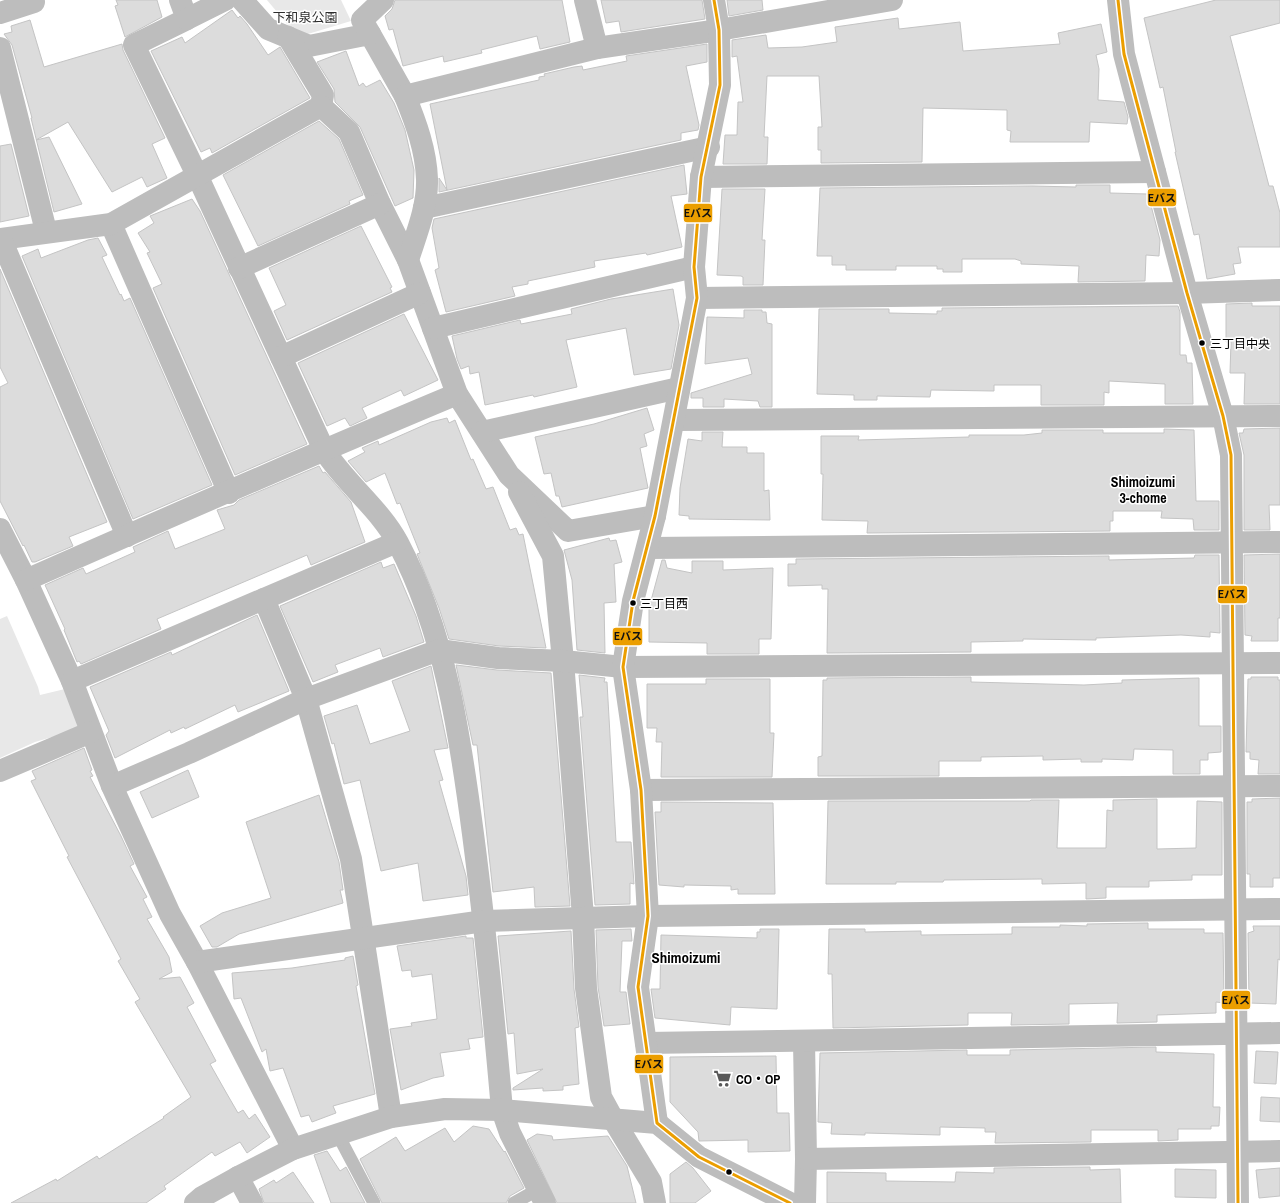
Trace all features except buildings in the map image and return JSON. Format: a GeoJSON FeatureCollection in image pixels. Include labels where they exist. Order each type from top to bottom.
{"type":"FeatureCollection","features":[{"type":"Feature","properties":{"kind":"street"},"geometry":{"type":"LineString","coordinates":[[0,14],[34,2],[33,0]]}},
{"type":"Feature","properties":{"kind":"street"},"geometry":{"type":"LineString","coordinates":[[225,0],[183,9],[134,45],[197,176],[324,450],[335,468],[375,512],[397,542],[429,613],[461,743],[484,921],[502,1110],[510,1133],[542,1196]]}},
{"type":"Feature","properties":{"kind":"street"},"geometry":{"type":"LineString","coordinates":[[242,0],[268,29],[309,46],[370,34]]}},
{"type":"Feature","properties":{"kind":"street"},"geometry":{"type":"LineString","coordinates":[[384,0],[362,20],[405,96],[420,138],[427,180],[424,208],[408,260]]}},
{"type":"Feature","properties":{"kind":"street"},"geometry":{"type":"LineString","coordinates":[[585,0],[598,48]]}},
{"type":"Feature","properties":{"kind":"street"},"geometry":{"type":"LineString","coordinates":[[656,1123],[638,987],[648,916],[641,790],[623,667],[633,601],[648,548],[655,516],[675,420],[679,388],[697,298],[694,267],[701,177],[720,85],[719,30],[714,0]]}},
{"type":"Feature","properties":{"kind":"street"},"geometry":{"type":"LineString","coordinates":[[405,96],[598,48],[719,30],[892,0]]}},
{"type":"Feature","properties":{"kind":"street"},"geometry":{"type":"LineString","coordinates":[[1118,0],[1124,54],[1187,293],[1223,416],[1231,455],[1234,909],[1238,1203]]}},
{"type":"Feature","properties":{"kind":"street"},"geometry":{"type":"LineString","coordinates":[[288,37],[323,95],[321,106]]}},
{"type":"Feature","properties":{"kind":"street"},"geometry":{"type":"LineString","coordinates":[[0,48],[46,231]]}},
{"type":"Feature","properties":{"kind":"street"},"geometry":{"type":"LineString","coordinates":[[127,536],[0,239],[46,231],[111,224],[321,106]]}},
{"type":"Feature","properties":{"kind":"street"},"geometry":{"type":"LineString","coordinates":[[321,106],[349,132],[380,204],[408,260],[457,394],[510,475],[552,556],[563,661],[583,918],[586,988],[601,1097],[612,1119],[651,1182],[655,1203]]}},
{"type":"Feature","properties":{"kind":"street"},"geometry":{"type":"LineString","coordinates":[[424,208],[708,147]]}},
{"type":"Feature","properties":{"kind":"street"},"geometry":{"type":"LineString","coordinates":[[701,177],[1155,172]]}},
{"type":"Feature","properties":{"kind":"street"},"geometry":{"type":"LineString","coordinates":[[239,268],[380,204]]}},
{"type":"Feature","properties":{"kind":"street"},"geometry":{"type":"LineString","coordinates":[[111,224],[229,493]]}},
{"type":"Feature","properties":{"kind":"street"},"geometry":{"type":"LineString","coordinates":[[433,328],[694,267]]}},
{"type":"Feature","properties":{"kind":"street"},"geometry":{"type":"LineString","coordinates":[[697,298],[1187,293],[1280,290]]}},
{"type":"Feature","properties":{"kind":"street"},"geometry":{"type":"LineString","coordinates":[[281,357],[420,293]]}},
{"type":"Feature","properties":{"kind":"street"},"geometry":{"type":"LineString","coordinates":[[482,432],[679,388]]}},
{"type":"Feature","properties":{"kind":"street"},"geometry":{"type":"LineString","coordinates":[[26,580],[229,493],[324,450],[457,394]]}},
{"type":"Feature","properties":{"kind":"street"},"geometry":{"type":"LineString","coordinates":[[675,420],[1280,416]]}},
{"type":"Feature","properties":{"kind":"street"},"geometry":{"type":"LineString","coordinates":[[510,475],[568,531],[655,516]]}},
{"type":"Feature","properties":{"kind":"street"},"geometry":{"type":"LineString","coordinates":[[0,529],[26,580],[72,681],[112,786],[170,914],[197,962],[293,1149]]}},
{"type":"Feature","properties":{"kind":"street"},"geometry":{"type":"LineString","coordinates":[[72,681],[397,542]]}},
{"type":"Feature","properties":{"kind":"street"},"geometry":{"type":"LineString","coordinates":[[648,548],[1280,542]]}},
{"type":"Feature","properties":{"kind":"street"},"geometry":{"type":"LineString","coordinates":[[264,599],[306,699],[351,859],[391,1117]]}},
{"type":"Feature","properties":{"kind":"street"},"geometry":{"type":"LineString","coordinates":[[112,786],[196,750],[306,699],[439,650],[498,658],[563,661],[623,667],[1280,663]]}},
{"type":"Feature","properties":{"kind":"street"},"geometry":{"type":"LineString","coordinates":[[0,771],[91,732]]}},
{"type":"Feature","properties":{"kind":"street"},"geometry":{"type":"LineString","coordinates":[[641,790],[1280,786]]}},
{"type":"Feature","properties":{"kind":"street"},"geometry":{"type":"LineString","coordinates":[[197,962],[484,921],[648,916],[1280,908]]}},
{"type":"Feature","properties":{"kind":"street"},"geometry":{"type":"LineString","coordinates":[[646,1043],[1280,1033]]}},
{"type":"Feature","properties":{"kind":"street"},"geometry":{"type":"LineString","coordinates":[[804,1041],[806,1159],[805,1203]]}},
{"type":"Feature","properties":{"kind":"street"},"geometry":{"type":"LineString","coordinates":[[194,1203],[238,1176],[293,1149],[337,1133],[391,1117],[445,1109],[502,1110],[656,1123],[699,1157],[790,1203]]}},
{"type":"Feature","properties":{"kind":"street"},"geometry":{"type":"LineString","coordinates":[[806,1159],[1280,1151]]}},
{"type":"Feature","properties":{"kind":"street"},"geometry":{"type":"LineString","coordinates":[[238,1176],[252,1203]]}},
{"type":"Feature","properties":{"kind":"lane"},"geometry":{"type":"LineString","coordinates":[[337,1133],[374,1203]]}},
{"type":"Feature","properties":{"kind":"lane"},"geometry":{"type":"LineString","coordinates":[[514,1203],[542,1196]]}},
{"type":"Feature","properties":{"kind":"green space","name":"下和泉公園"},"geometry":{"type":"Polygon","coordinates":[[[267,0],[341,0],[351,21],[298,37],[267,0]]]}},
{"type":"Feature","properties":{"kind":"green space"},"geometry":{"type":"Polygon","coordinates":[[[7,616],[38,687],[40,695],[65,689],[83,728],[35,742],[0,758],[0,619],[7,616]]]}},
{"type":"Feature","properties":{"kind":"transit line","name":"Eバス"},"geometry":{"type":"LineString","coordinates":[[714,0],[719,30],[720,85],[701,177],[694,267],[697,298],[655,516],[633,601],[623,667],[641,790],[648,916],[638,987],[657,1123],[699,1157],[790,1203]]}},
{"type":"Feature","properties":{"kind":"transit line","name":"Eバス"},"geometry":{"type":"LineString","coordinates":[[1118,0],[1124,54],[1187,293],[1223,416],[1231,455],[1238,1203]]}},
{"type":"Feature","properties":{"kind":"place","name":"三丁目中央"},"geometry":{"type":"Point","coordinates":[1202,343]}},
{"type":"Feature","properties":{"kind":"place","name":"三丁目西"},"geometry":{"type":"Point","coordinates":[633,603]}},
{"type":"Feature","properties":{"kind":"place","name":"CO・OP"},"geometry":{"type":"Point","coordinates":[723,1079]}},
{"type":"Feature","properties":{"kind":"district","name":"Shimoizumi 3-chome"},"geometry":{"type":"Point","coordinates":[1143,490]}},
{"type":"Feature","properties":{"kind":"district","name":"Shimoizumi"},"geometry":{"type":"Point","coordinates":[686,958]}}]}
